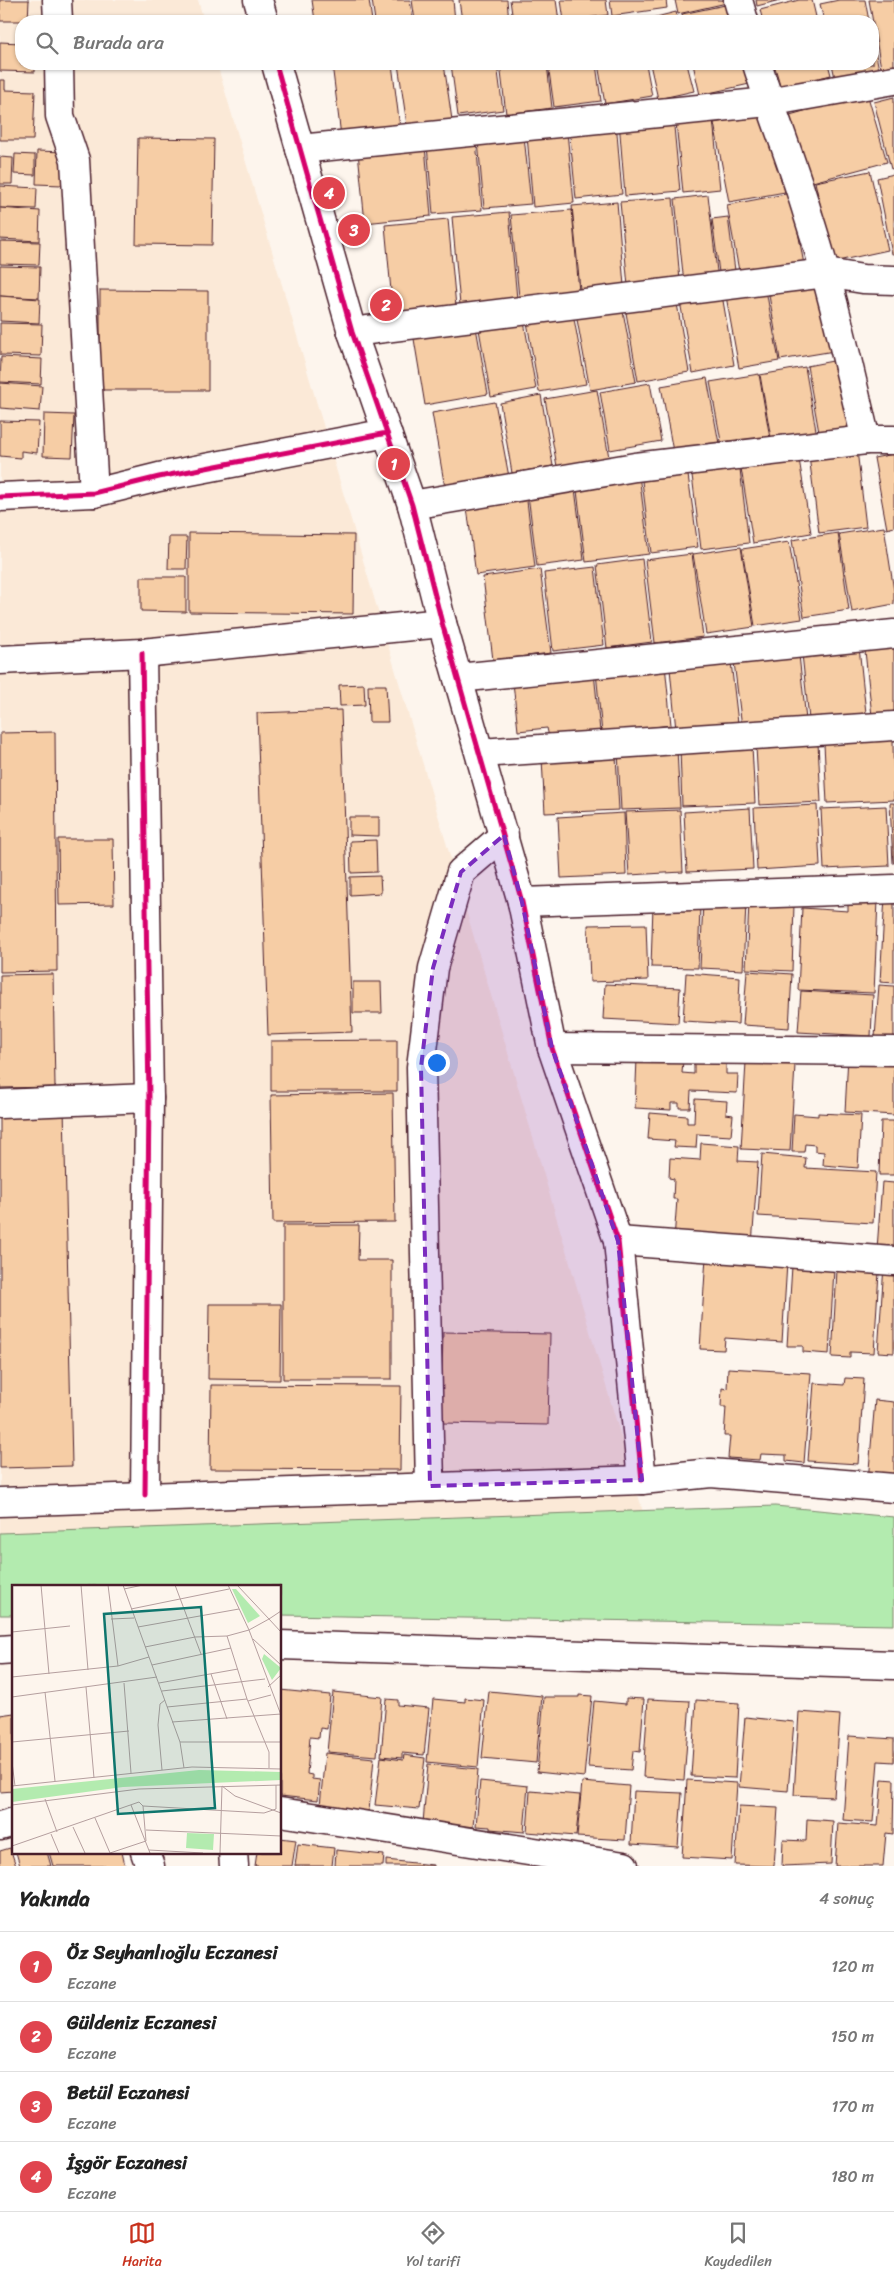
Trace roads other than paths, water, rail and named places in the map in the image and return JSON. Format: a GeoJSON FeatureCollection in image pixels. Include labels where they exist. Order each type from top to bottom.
{"type":"FeatureCollection","features":[{"type":"Feature","properties":{"kind":"street"},"geometry":{"type":"LineString","coordinates":[[57,0],[58,15]]}},
{"type":"Feature","properties":{"kind":"street"},"geometry":{"type":"LineString","coordinates":[[258,0],[262,15]]}},
{"type":"Feature","properties":{"kind":"street"},"geometry":{"type":"LineString","coordinates":[[738,0],[742,15]]}},
{"type":"Feature","properties":{"kind":"street"},"geometry":{"type":"LineString","coordinates":[[59,70],[60,116],[75,160],[94,493]]}},
{"type":"Feature","properties":{"kind":"street"},"geometry":{"type":"LineString","coordinates":[[278,70],[352,332],[412,505],[442,623],[522,902],[552,1048],[618,1241],[642,1480]]}},
{"type":"Feature","properties":{"kind":"street"},"geometry":{"type":"LineString","coordinates":[[759,70],[768,102],[808,213],[826,273],[866,440]]}},
{"type":"Feature","properties":{"kind":"street"},"geometry":{"type":"LineString","coordinates":[[300,149],[768,102],[894,80]]}},
{"type":"Feature","properties":{"kind":"street"},"geometry":{"type":"LineString","coordinates":[[352,332],[826,273],[863,279],[894,280]]}},
{"type":"Feature","properties":{"kind":"street"},"geometry":{"type":"LineString","coordinates":[[0,497],[94,493],[158,477],[387,433]]}},
{"type":"Feature","properties":{"kind":"street"},"geometry":{"type":"LineString","coordinates":[[412,505],[635,467],[866,440],[894,440]]}},
{"type":"Feature","properties":{"kind":"street"},"geometry":{"type":"LineString","coordinates":[[0,660],[142,653],[442,623]]}},
{"type":"Feature","properties":{"kind":"street"},"geometry":{"type":"LineString","coordinates":[[458,678],[894,634]]}},
{"type":"Feature","properties":{"kind":"street"},"geometry":{"type":"LineString","coordinates":[[142,653],[149,1098],[145,1495]]}},
{"type":"Feature","properties":{"kind":"street"},"geometry":{"type":"LineString","coordinates":[[480,753],[894,726]]}},
{"type":"Feature","properties":{"kind":"street"},"geometry":{"type":"LineString","coordinates":[[430,1486],[421,1067],[432,968],[461,872],[504,835]]}},
{"type":"Feature","properties":{"kind":"street"},"geometry":{"type":"LineString","coordinates":[[522,902],[894,888]]}},
{"type":"Feature","properties":{"kind":"street"},"geometry":{"type":"LineString","coordinates":[[552,1048],[894,1051]]}},
{"type":"Feature","properties":{"kind":"street"},"geometry":{"type":"LineString","coordinates":[[0,1104],[149,1098]]}},
{"type":"Feature","properties":{"kind":"street"},"geometry":{"type":"LineString","coordinates":[[618,1241],[894,1262]]}},
{"type":"Feature","properties":{"kind":"street"},"geometry":{"type":"LineString","coordinates":[[0,1502],[145,1495],[642,1480],[711,1473],[894,1488]]}},
{"type":"Feature","properties":{"kind":"street"},"geometry":{"type":"LineString","coordinates":[[281,1644],[894,1666]]}},
{"type":"Feature","properties":{"kind":"street"},"geometry":{"type":"LineString","coordinates":[[281,1812],[624,1866]]}},
{"type":"Feature","properties":{"kind":"street"},"geometry":{"type":"LineString","coordinates":[[146,1854],[150,1866]]}},
{"type":"Feature","properties":{"kind":"place","name":"İşgör Eczanesi"},"geometry":{"type":"Point","coordinates":[329,193]}},
{"type":"Feature","properties":{"kind":"place","name":"Betül Eczanesi"},"geometry":{"type":"Point","coordinates":[354,230]}},
{"type":"Feature","properties":{"kind":"place","name":"Güldeniz Eczanesi"},"geometry":{"type":"Point","coordinates":[386,305]}},
{"type":"Feature","properties":{"kind":"place","name":"Öz Seyhanlıoğlu Eczanesi"},"geometry":{"type":"Point","coordinates":[394,464]}}]}
